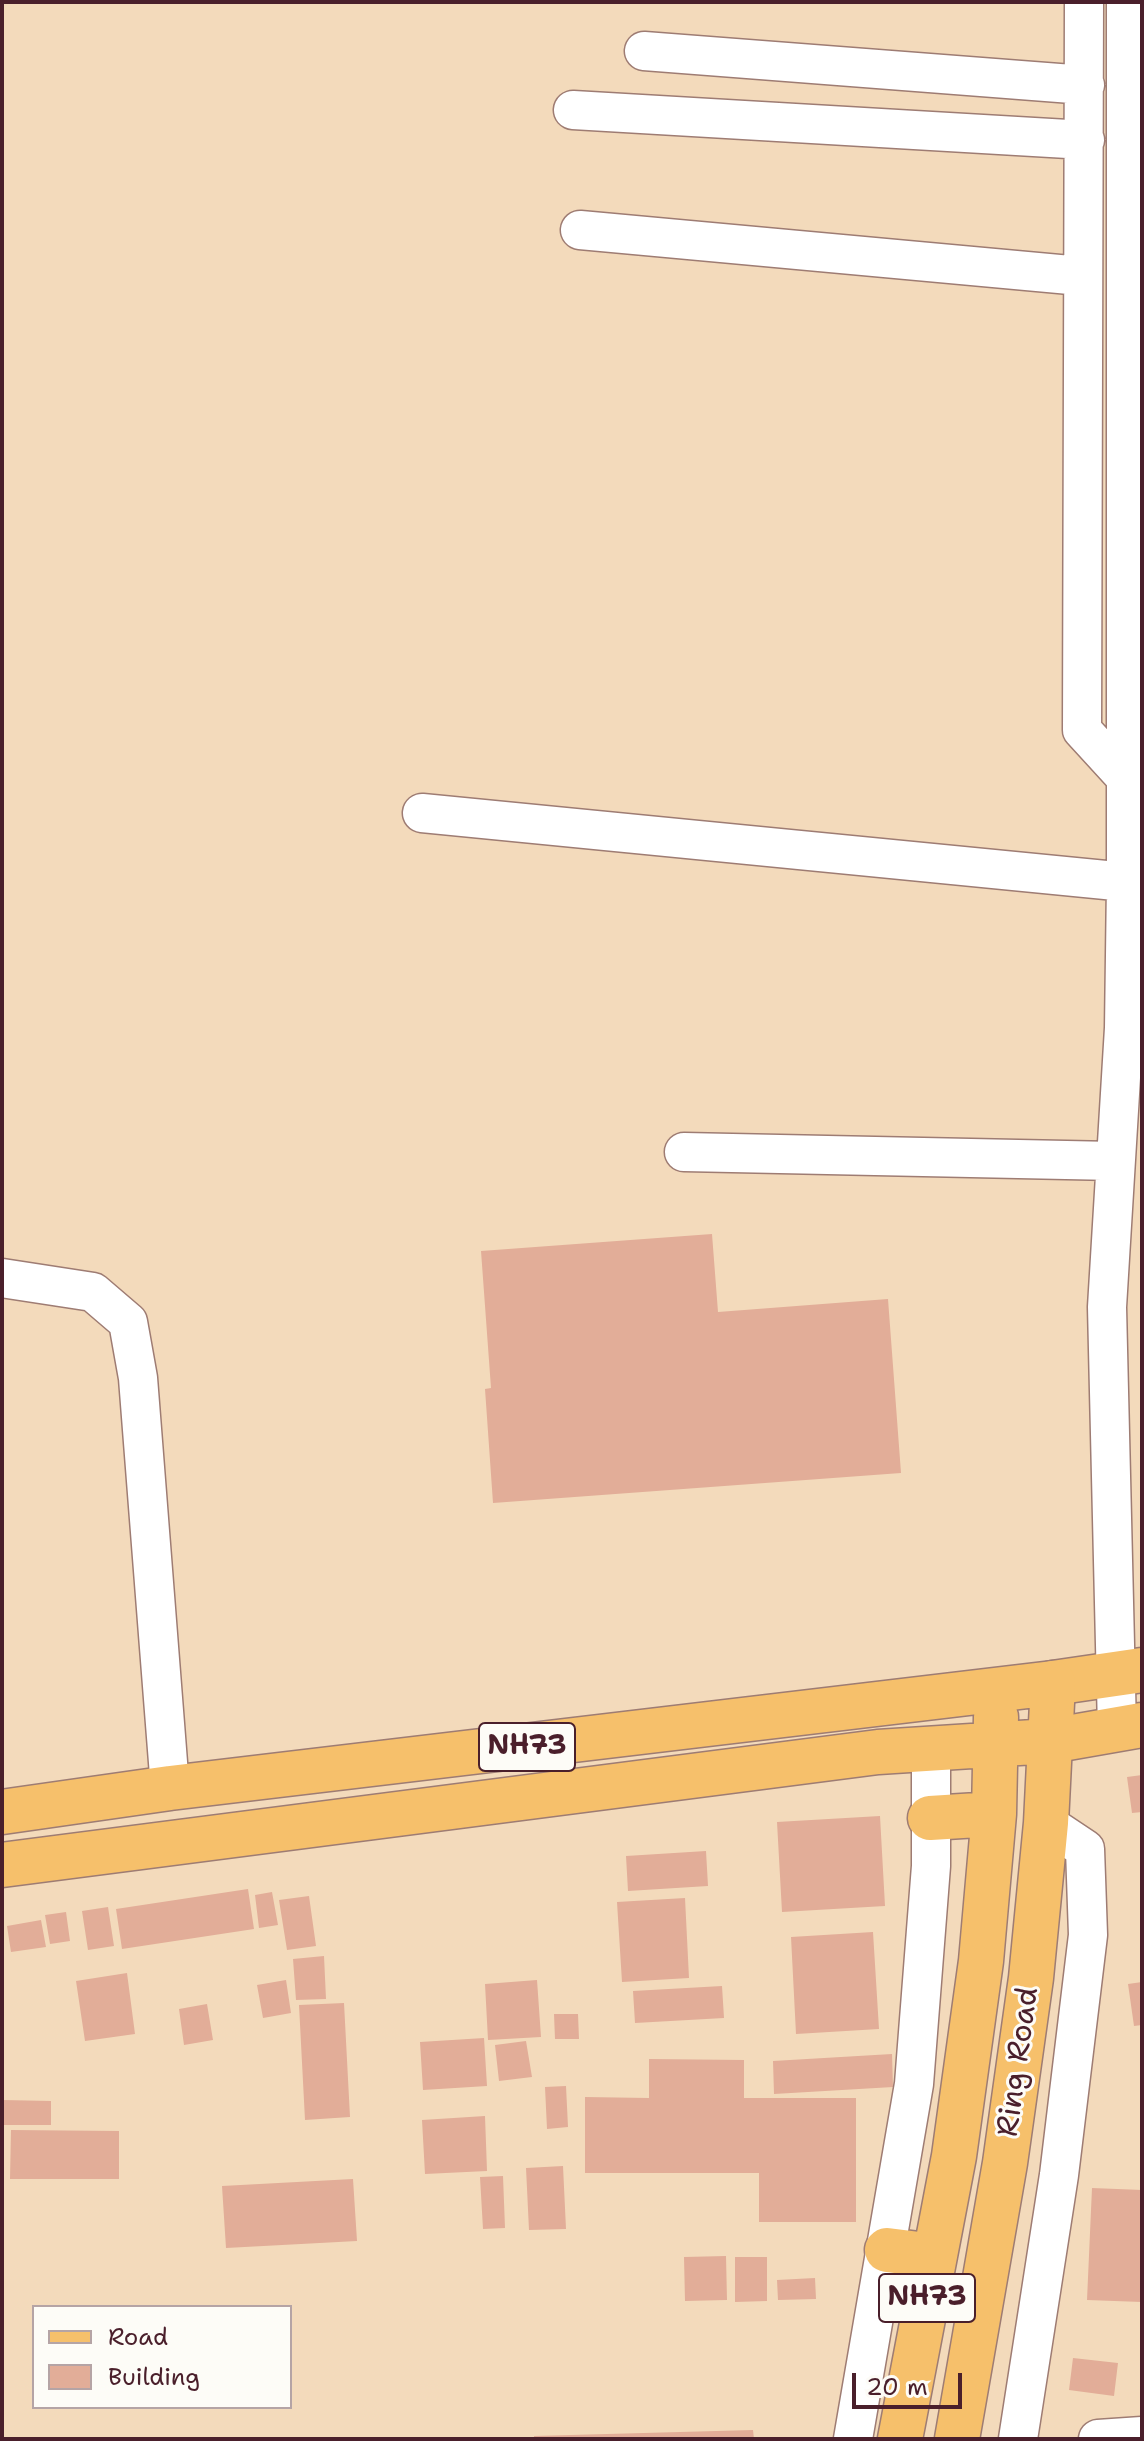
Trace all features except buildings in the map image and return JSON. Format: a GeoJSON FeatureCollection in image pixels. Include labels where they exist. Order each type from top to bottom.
{"type":"FeatureCollection","features":[{"type":"Feature","properties":{"kind":"main road"},"geometry":{"type":"LineString","coordinates":[[1053,1683],[1129,1673]]}},
{"type":"Feature","properties":{"kind":"main road","name":"NH73"},"geometry":{"type":"LineString","coordinates":[[2,1812],[170,1788],[1053,1683]]}},
{"type":"Feature","properties":{"kind":"main road","name":"Ring Road"},"geometry":{"type":"LineString","coordinates":[[957,2439],[1005,2163],[1031,1978],[1046,1823],[1053,1683]]}},
{"type":"Feature","properties":{"kind":"main road","name":"Ring Road"},"geometry":{"type":"LineString","coordinates":[[900,2439],[954,2156],[981,1961],[994,1814],[996,1691]]}},
{"type":"Feature","properties":{"kind":"main road"},"geometry":{"type":"LineString","coordinates":[[1050,1741],[1130,1727]]}},
{"type":"Feature","properties":{"kind":"main road","name":"NH73"},"geometry":{"type":"LineString","coordinates":[[2,1865],[878,1752],[1050,1741]]}},
{"type":"Feature","properties":{"kind":"main road"},"geometry":{"type":"LineString","coordinates":[[930,1818],[994,1814]]}},
{"type":"Feature","properties":{"kind":"main road"},"geometry":{"type":"LineString","coordinates":[[887,2250],[935,2256]]}},
{"type":"Feature","properties":{"kind":"street"},"geometry":{"type":"LineString","coordinates":[[1084,2],[1082,730],[1125,777]]}},
{"type":"Feature","properties":{"kind":"street"},"geometry":{"type":"LineString","coordinates":[[1126,2],[1124,1028],[1107,1307],[1130,1727]]}},
{"type":"Feature","properties":{"kind":"street"},"geometry":{"type":"LineString","coordinates":[[644,51],[1085,85]]}},
{"type":"Feature","properties":{"kind":"street"},"geometry":{"type":"LineString","coordinates":[[573,110],[1085,140]]}},
{"type":"Feature","properties":{"kind":"street"},"geometry":{"type":"LineString","coordinates":[[580,230],[1081,276]]}},
{"type":"Feature","properties":{"kind":"street"},"geometry":{"type":"LineString","coordinates":[[422,813],[1126,882]]}},
{"type":"Feature","properties":{"kind":"street"},"geometry":{"type":"LineString","coordinates":[[684,1152],[1114,1161]]}},
{"type":"Feature","properties":{"kind":"street"},"geometry":{"type":"LineString","coordinates":[[2,1278],[93,1292],[128,1322],[138,1378],[170,1788]]}},
{"type":"Feature","properties":{"kind":"street"},"geometry":{"type":"LineString","coordinates":[[853,2439],[914,2084],[931,1866],[931,1749]]}},
{"type":"Feature","properties":{"kind":"street"},"geometry":{"type":"LineString","coordinates":[[1018,2439],[1059,2175],[1088,1935],[1085,1849],[1046,1823]]}},
{"type":"Feature","properties":{"kind":"street"},"geometry":{"type":"LineString","coordinates":[[1098,2439],[1142,2436]]}}]}
